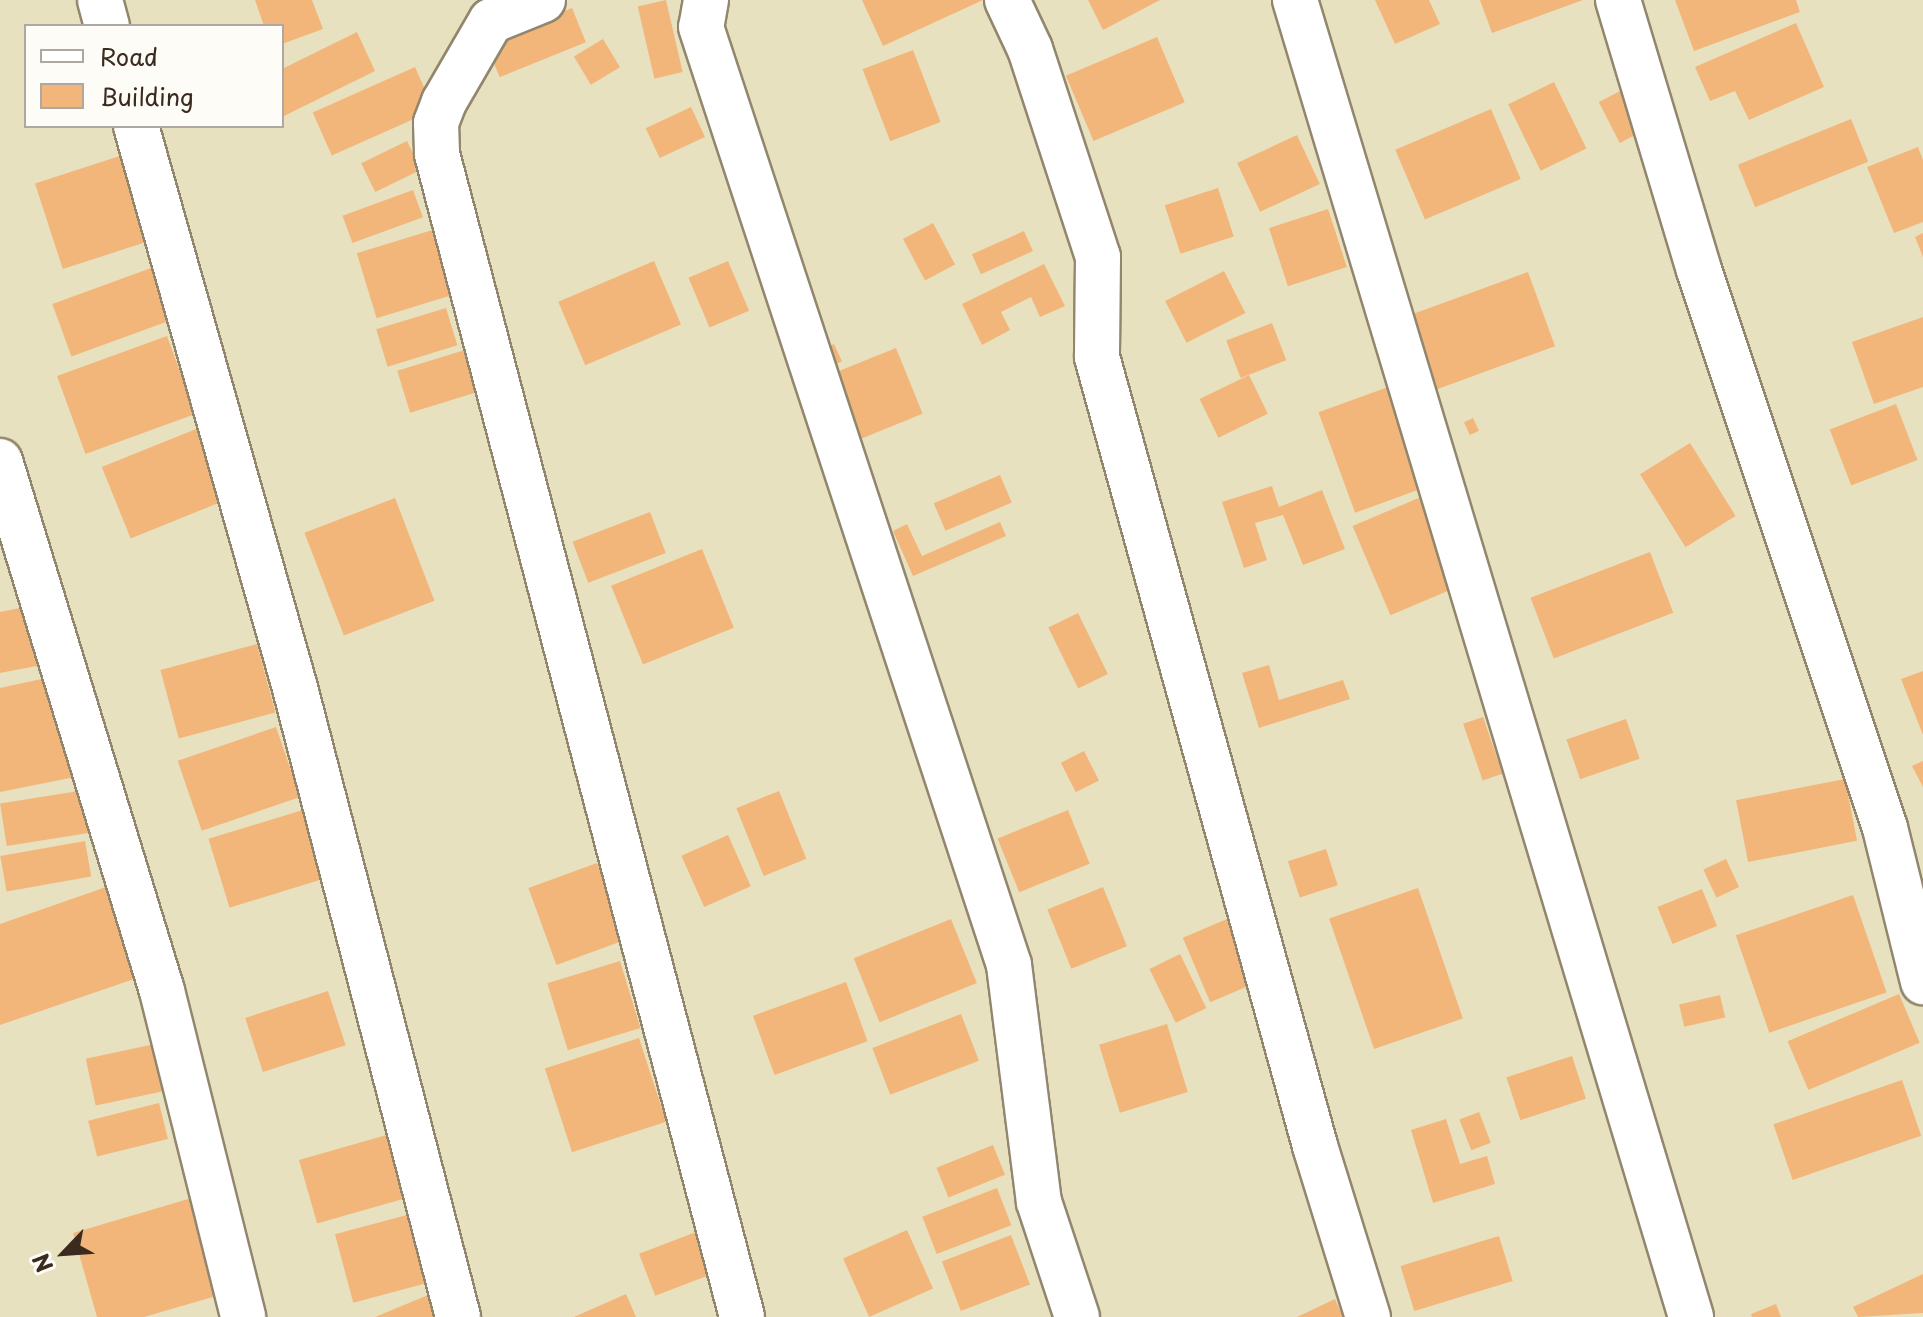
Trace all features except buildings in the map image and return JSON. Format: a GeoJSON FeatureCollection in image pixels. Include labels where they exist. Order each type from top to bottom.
{"type":"FeatureCollection","features":[{"type":"Feature","properties":{"kind":"street"},"geometry":{"type":"LineString","coordinates":[[100,0],[106,24]]}},
{"type":"Feature","properties":{"kind":"street"},"geometry":{"type":"LineString","coordinates":[[543,0],[488,10],[436,123],[437,154],[742,1317]]}},
{"type":"Feature","properties":{"kind":"street"},"geometry":{"type":"LineString","coordinates":[[706,0],[701,27],[1009,965],[1039,1202],[1077,1317]]}},
{"type":"Feature","properties":{"kind":"street"},"geometry":{"type":"LineString","coordinates":[[1007,0],[1030,49],[1098,257],[1097,357],[1315,1146],[1368,1317]]}},
{"type":"Feature","properties":{"kind":"street"},"geometry":{"type":"LineString","coordinates":[[1295,0],[1691,1317]]}},
{"type":"Feature","properties":{"kind":"street"},"geometry":{"type":"LineString","coordinates":[[1618,0],[1699,270],[1885,828],[1923,982]]}},
{"type":"Feature","properties":{"kind":"street"},"geometry":{"type":"LineString","coordinates":[[137,128],[295,688],[458,1317]]}},
{"type":"Feature","properties":{"kind":"street"},"geometry":{"type":"LineString","coordinates":[[0,461],[162,991],[243,1317]]}}]}
